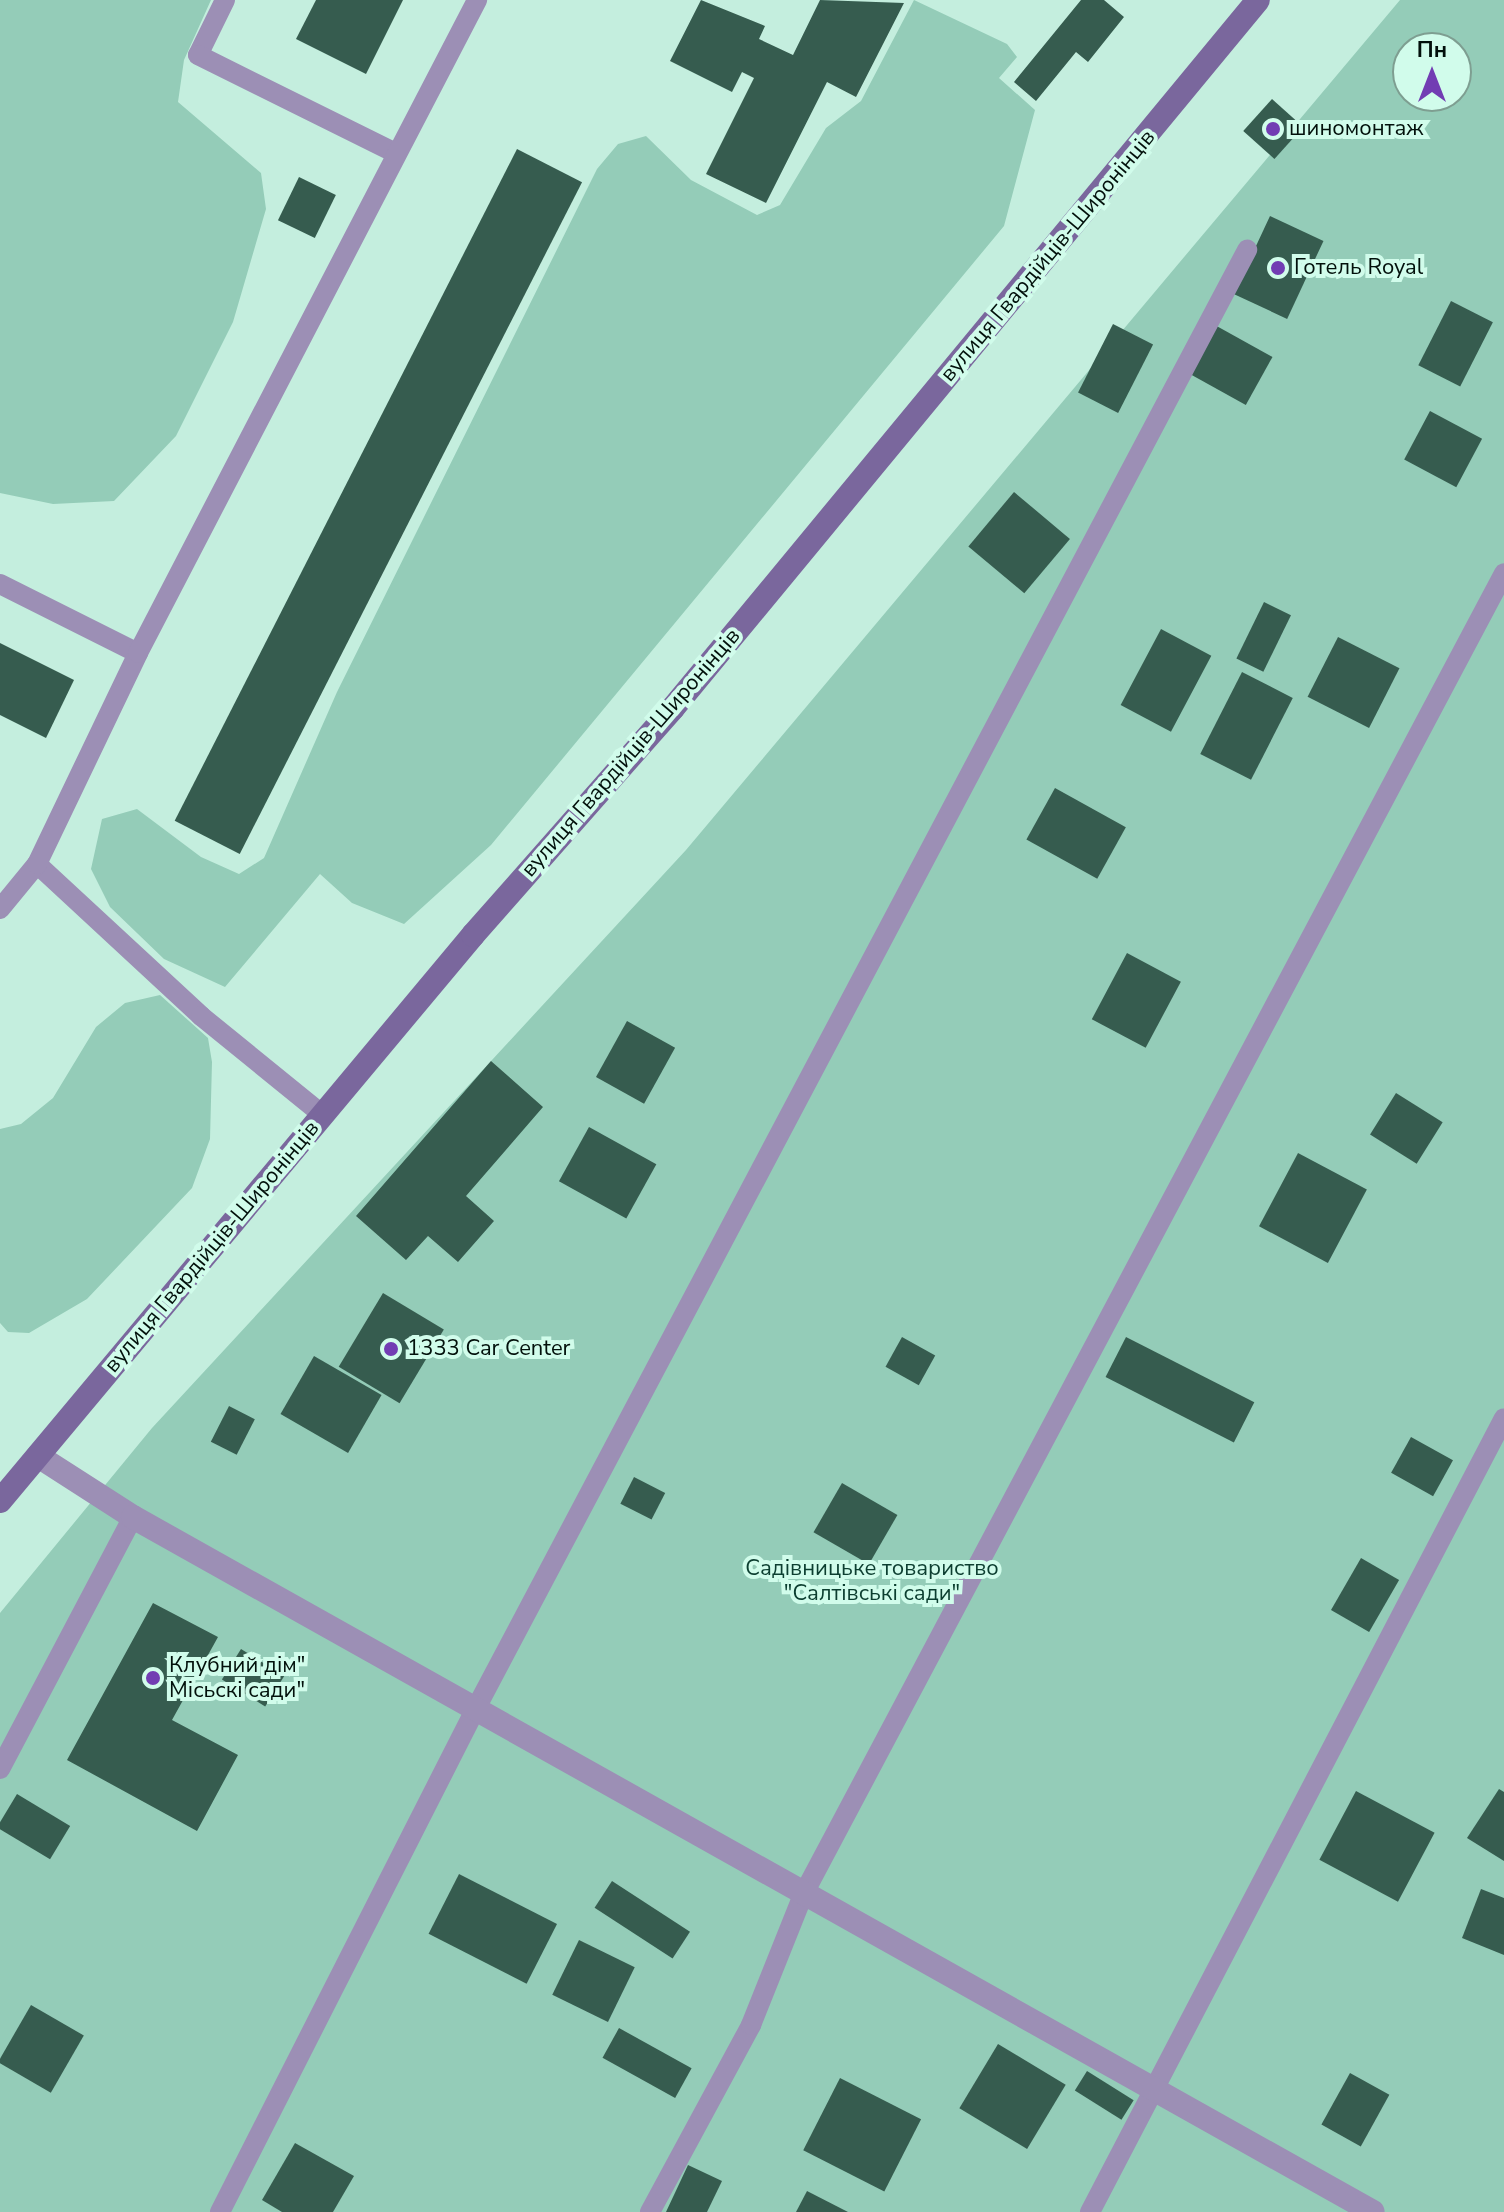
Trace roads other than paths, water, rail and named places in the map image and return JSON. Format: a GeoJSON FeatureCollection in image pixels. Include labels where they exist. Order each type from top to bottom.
{"type":"FeatureCollection","features":[{"type":"Feature","properties":{"kind":"main road","name":"вулиця Гвардійців-Широнінців"},"geometry":{"type":"LineString","coordinates":[[0,1501],[323,1115],[673,708],[1258,0]]}},
{"type":"Feature","properties":{"kind":"street"},"geometry":{"type":"LineString","coordinates":[[38,1456],[133,1517],[1373,2212]]}},
{"type":"Feature","properties":{"kind":"lane"},"geometry":{"type":"LineString","coordinates":[[225,0],[198,55],[395,153]]}},
{"type":"Feature","properties":{"kind":"lane"},"geometry":{"type":"LineString","coordinates":[[0,909],[37,864],[138,653],[477,0]]}},
{"type":"Feature","properties":{"kind":"lane"},"geometry":{"type":"LineString","coordinates":[[220,2212],[475,1710],[1247,250]]}},
{"type":"Feature","properties":{"kind":"lane"},"geometry":{"type":"LineString","coordinates":[[650,2212],[751,2025],[803,1895],[1504,573]]}},
{"type":"Feature","properties":{"kind":"lane"},"geometry":{"type":"LineString","coordinates":[[0,584],[138,653]]}},
{"type":"Feature","properties":{"kind":"lane"},"geometry":{"type":"LineString","coordinates":[[37,864],[201,1016],[323,1115]]}},
{"type":"Feature","properties":{"kind":"lane"},"geometry":{"type":"LineString","coordinates":[[1090,2212],[1504,1418]]}},
{"type":"Feature","properties":{"kind":"lane"},"geometry":{"type":"LineString","coordinates":[[0,1769],[133,1517]]}},
{"type":"Feature","properties":{"kind":"place","name":"шиномонтаж"},"geometry":{"type":"Point","coordinates":[1273,129]}},
{"type":"Feature","properties":{"kind":"place","name":"Готель Royal"},"geometry":{"type":"Point","coordinates":[1278,268]}},
{"type":"Feature","properties":{"kind":"place","name":"1333 Car Center"},"geometry":{"type":"Point","coordinates":[391,1349]}},
{"type":"Feature","properties":{"kind":"place","name":"Клубний дім\" Місьскі сади\""},"geometry":{"type":"Point","coordinates":[153,1678]}},
{"type":"Feature","properties":{"kind":"park label","name":"Садівницьке товариство \"Салтівські сади\""},"geometry":{"type":"Point","coordinates":[872,1580]}}]}
